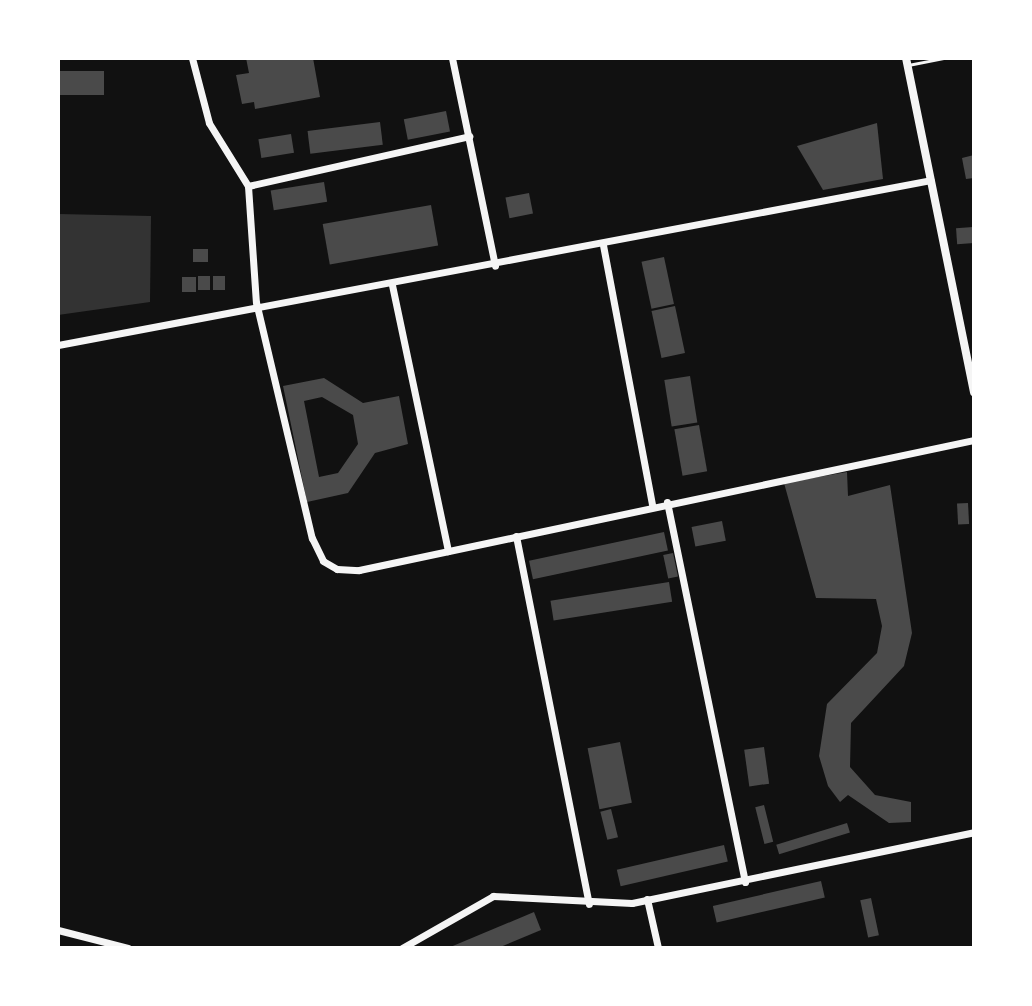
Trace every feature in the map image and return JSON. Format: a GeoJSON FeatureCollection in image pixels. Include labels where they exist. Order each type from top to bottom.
{"type":"FeatureCollection","features":[{"type":"Feature","properties":{"kind":"street"},"geometry":{"type":"LineString","coordinates":[[192,58],[209,123],[248,186],[258,309],[312,538],[323,561],[359,570],[652,505],[974,440]]}},
{"type":"Feature","properties":{"kind":"street"},"geometry":{"type":"LineString","coordinates":[[452,58],[495,266]]}},
{"type":"Feature","properties":{"kind":"street"},"geometry":{"type":"LineString","coordinates":[[907,62],[974,392]]}},
{"type":"Feature","properties":{"kind":"street"},"geometry":{"type":"LineString","coordinates":[[248,186],[469,136]]}},
{"type":"Feature","properties":{"kind":"street"},"geometry":{"type":"LineString","coordinates":[[58,345],[495,266],[931,180]]}},
{"type":"Feature","properties":{"kind":"street"},"geometry":{"type":"LineString","coordinates":[[603,245],[652,505]]}},
{"type":"Feature","properties":{"kind":"street"},"geometry":{"type":"LineString","coordinates":[[392,285],[448,551]]}},
{"type":"Feature","properties":{"kind":"street"},"geometry":{"type":"LineString","coordinates":[[667,502],[745,882]]}},
{"type":"Feature","properties":{"kind":"street"},"geometry":{"type":"LineString","coordinates":[[516,536],[589,904]]}},
{"type":"Feature","properties":{"kind":"street"},"geometry":{"type":"LineString","coordinates":[[402,948],[493,896],[589,904],[647,899],[745,882],[974,832]]}},
{"type":"Feature","properties":{"kind":"street"},"geometry":{"type":"LineString","coordinates":[[647,899],[658,948]]}},
{"type":"Feature","properties":{"kind":"street"},"geometry":{"type":"LineString","coordinates":[[58,930],[128,948]]}},
{"type":"Feature","properties":{"kind":"lane"},"geometry":{"type":"LineString","coordinates":[[907,62],[943,58]]}},
{"type":"Feature","properties":{"kind":"shaded area"},"geometry":{"type":"Polygon","coordinates":[[[58,214],[151,216],[150,302],[58,315],[58,214]]]}},
{"type":"Feature","properties":{"kind":"building"},"geometry":{"type":"Polygon","coordinates":[[[246,58],[313,58],[320,97],[255,109],[254,102],[242,104],[236,75],[249,73],[246,58]]]}},
{"type":"Feature","properties":{"kind":"building"},"geometry":{"type":"Polygon","coordinates":[[[58,71],[104,71],[104,95],[58,95],[58,71]]]}},
{"type":"Feature","properties":{"kind":"building"},"geometry":{"type":"Polygon","coordinates":[[[446,111],[450,132],[408,140],[404,119],[446,111]]]}},
{"type":"Feature","properties":{"kind":"building"},"geometry":{"type":"Polygon","coordinates":[[[380,122],[383,145],[310,154],[308,131],[380,122]]]}},
{"type":"Feature","properties":{"kind":"building"},"geometry":{"type":"Polygon","coordinates":[[[877,123],[883,179],[823,190],[797,146],[877,123]]]}},
{"type":"Feature","properties":{"kind":"building"},"geometry":{"type":"Polygon","coordinates":[[[291,134],[294,153],[261,158],[258,139],[291,134]]]}},
{"type":"Feature","properties":{"kind":"building"},"geometry":{"type":"Polygon","coordinates":[[[974,155],[974,178],[966,179],[962,158],[974,155]]]}},
{"type":"Feature","properties":{"kind":"building"},"geometry":{"type":"Polygon","coordinates":[[[324,182],[327,202],[274,210],[271,190],[324,182]]]}},
{"type":"Feature","properties":{"kind":"building"},"geometry":{"type":"Polygon","coordinates":[[[529,193],[533,214],[509,218],[505,198],[529,193]]]}},
{"type":"Feature","properties":{"kind":"building"},"geometry":{"type":"Polygon","coordinates":[[[431,205],[438,245],[330,264],[323,224],[431,205]]]}},
{"type":"Feature","properties":{"kind":"building"},"geometry":{"type":"Polygon","coordinates":[[[973,227],[974,243],[957,244],[956,228],[973,227]]]}},
{"type":"Feature","properties":{"kind":"building"},"geometry":{"type":"Polygon","coordinates":[[[193,249],[208,249],[208,262],[193,262],[193,249]]]}},
{"type":"Feature","properties":{"kind":"building"},"geometry":{"type":"Polygon","coordinates":[[[664,257],[674,304],[651,309],[642,262],[664,257]]]}},
{"type":"Feature","properties":{"kind":"building"},"geometry":{"type":"Polygon","coordinates":[[[198,276],[210,276],[210,290],[198,290],[198,276]]]}},
{"type":"Feature","properties":{"kind":"building"},"geometry":{"type":"Polygon","coordinates":[[[213,276],[225,276],[225,290],[213,290],[213,276]]]}},
{"type":"Feature","properties":{"kind":"building"},"geometry":{"type":"Polygon","coordinates":[[[182,277],[196,277],[196,292],[182,292],[182,277]]]}},
{"type":"Feature","properties":{"kind":"building"},"geometry":{"type":"Polygon","coordinates":[[[675,306],[685,353],[662,358],[652,311],[675,306]]]}},
{"type":"Feature","properties":{"kind":"building"},"geometry":{"type":"Polygon","coordinates":[[[690,376],[697,422],[672,426],[664,380],[690,376]]]}},
{"type":"Feature","properties":{"kind":"building"},"geometry":{"type":"Polygon","coordinates":[[[324,378],[363,403],[399,396],[408,444],[375,453],[348,493],[307,502],[283,386],[324,378]],[[322,397],[304,401],[319,477],[338,473],[358,444],[353,415],[322,397]]]}},
{"type":"Feature","properties":{"kind":"building"},"geometry":{"type":"Polygon","coordinates":[[[699,425],[707,471],[683,476],[674,429],[699,425]]]}},
{"type":"Feature","properties":{"kind":"building"},"geometry":{"type":"Polygon","coordinates":[[[847,472],[848,496],[890,485],[912,633],[904,666],[851,723],[850,767],[875,795],[911,802],[911,822],[889,823],[848,795],[840,802],[828,786],[819,756],[827,704],[877,653],[882,626],[876,599],[816,598],[784,483],[847,472]]]}},
{"type":"Feature","properties":{"kind":"building"},"geometry":{"type":"Polygon","coordinates":[[[968,503],[969,524],[958,525],[957,504],[968,503]]]}},
{"type":"Feature","properties":{"kind":"building"},"geometry":{"type":"Polygon","coordinates":[[[722,521],[726,541],[695,547],[692,527],[722,521]]]}},
{"type":"Feature","properties":{"kind":"building"},"geometry":{"type":"Polygon","coordinates":[[[664,532],[668,551],[533,579],[529,561],[664,532]]]}},
{"type":"Feature","properties":{"kind":"building"},"geometry":{"type":"Polygon","coordinates":[[[673,553],[678,576],[668,579],[663,555],[673,553]]]}},
{"type":"Feature","properties":{"kind":"building"},"geometry":{"type":"Polygon","coordinates":[[[669,582],[672,602],[554,621],[550,601],[669,582]]]}},
{"type":"Feature","properties":{"kind":"building"},"geometry":{"type":"Polygon","coordinates":[[[620,742],[632,803],[599,809],[588,748],[620,742]]]}},
{"type":"Feature","properties":{"kind":"building"},"geometry":{"type":"Polygon","coordinates":[[[764,747],[769,784],[749,786],[744,750],[764,747]]]}},
{"type":"Feature","properties":{"kind":"building"},"geometry":{"type":"Polygon","coordinates":[[[764,805],[773,842],[764,844],[755,807],[764,805]]]}},
{"type":"Feature","properties":{"kind":"building"},"geometry":{"type":"Polygon","coordinates":[[[611,809],[618,837],[607,840],[600,812],[611,809]]]}},
{"type":"Feature","properties":{"kind":"building"},"geometry":{"type":"Polygon","coordinates":[[[847,823],[850,833],[779,854],[776,845],[847,823]]]}},
{"type":"Feature","properties":{"kind":"building"},"geometry":{"type":"Polygon","coordinates":[[[724,845],[728,862],[621,886],[617,870],[724,845]]]}},
{"type":"Feature","properties":{"kind":"building"},"geometry":{"type":"Polygon","coordinates":[[[821,881],[825,898],[717,923],[713,906],[821,881]]]}},
{"type":"Feature","properties":{"kind":"building"},"geometry":{"type":"Polygon","coordinates":[[[871,898],[879,935],[868,937],[860,900],[871,898]]]}},
{"type":"Feature","properties":{"kind":"building"},"geometry":{"type":"Polygon","coordinates":[[[534,912],[541,930],[498,948],[448,948],[534,912]]]}}]}
